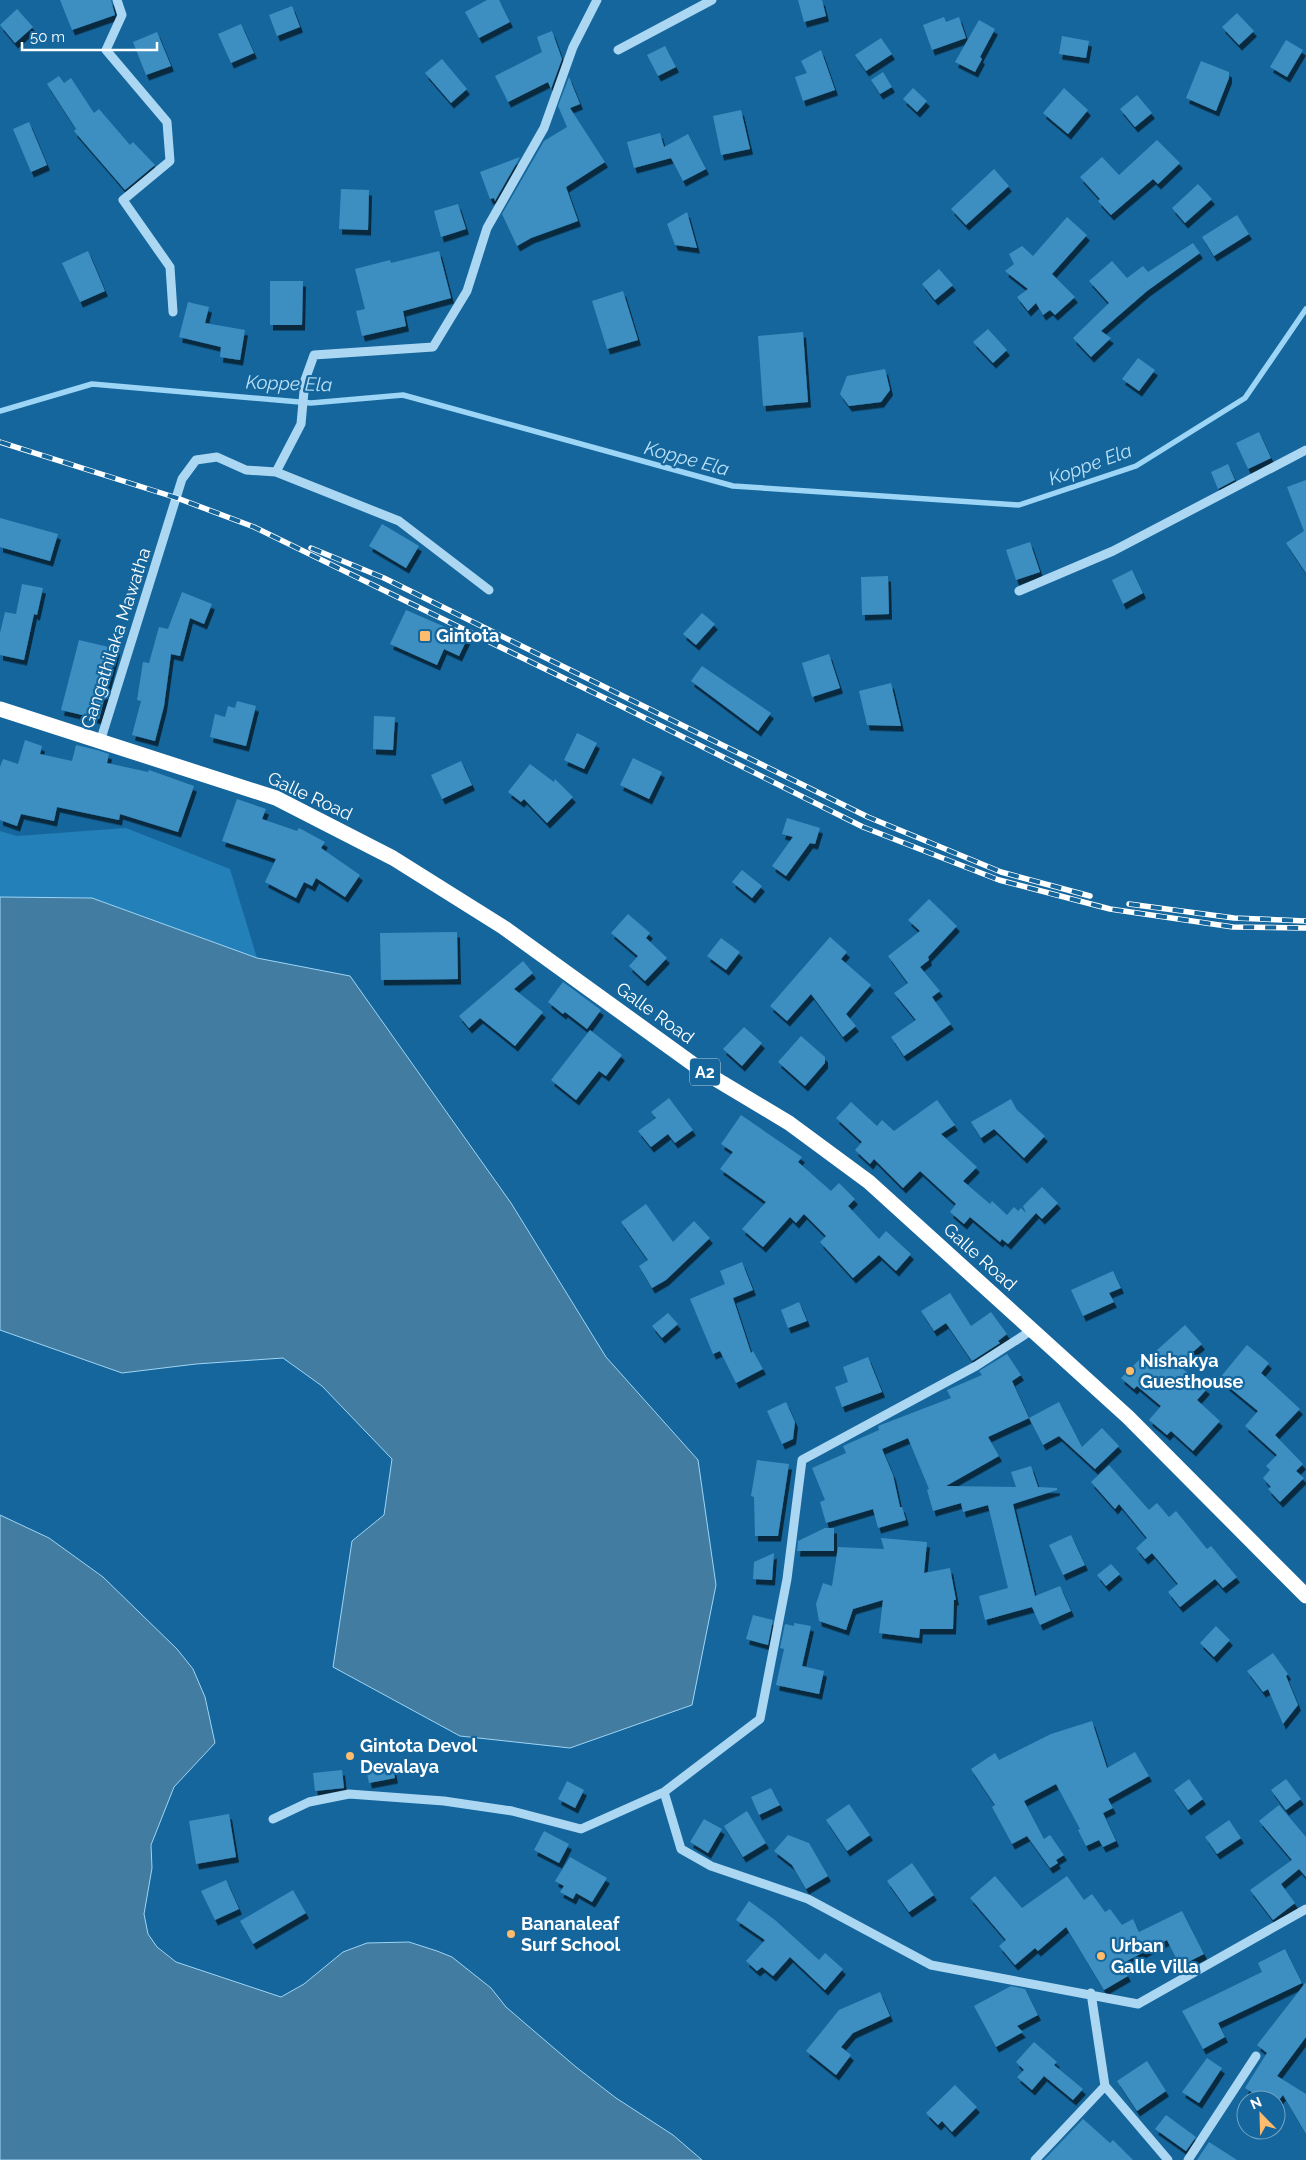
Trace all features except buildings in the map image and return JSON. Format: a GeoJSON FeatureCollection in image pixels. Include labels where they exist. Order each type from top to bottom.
{"type":"FeatureCollection","features":[{"type":"Feature","properties":{"kind":"highway","name":"Galle Road"},"geometry":{"type":"LineString","coordinates":[[0,709],[276,798],[393,858],[503,926],[704,1072],[789,1123],[869,1182],[1128,1417],[1306,1596]]}},
{"type":"Feature","properties":{"kind":"street"},"geometry":{"type":"LineString","coordinates":[[117,0],[122,15],[106,50],[167,122],[170,161],[123,200],[170,266],[173,312]]}},
{"type":"Feature","properties":{"kind":"street"},"geometry":{"type":"LineString","coordinates":[[276,472],[300,424],[304,380],[314,356],[433,347],[467,291],[487,228],[544,128],[573,47],[597,0]]}},
{"type":"Feature","properties":{"kind":"street"},"geometry":{"type":"LineString","coordinates":[[618,50],[712,0]]}},
{"type":"Feature","properties":{"kind":"street"},"geometry":{"type":"LineString","coordinates":[[1019,591],[1113,551],[1306,450]]}},
{"type":"Feature","properties":{"kind":"street","name":"Gangathilaka Mawatha"},"geometry":{"type":"LineString","coordinates":[[100,742],[182,479],[196,460],[217,457],[246,470],[276,472],[399,521],[488,590]]}},
{"type":"Feature","properties":{"kind":"street"},"geometry":{"type":"LineString","coordinates":[[273,1819],[309,1802],[349,1794],[444,1801],[512,1812],[581,1829],[664,1792],[760,1719],[787,1579],[802,1460],[976,1366],[1032,1330]]}},
{"type":"Feature","properties":{"kind":"street"},"geometry":{"type":"LineString","coordinates":[[664,1792],[681,1849],[711,1866],[808,1899],[931,1965],[1091,1993],[1138,2004],[1306,1910]]}},
{"type":"Feature","properties":{"kind":"street"},"geometry":{"type":"LineString","coordinates":[[1091,1993],[1105,2086],[1168,2160]]}},
{"type":"Feature","properties":{"kind":"street"},"geometry":{"type":"LineString","coordinates":[[1188,2160],[1256,2056]]}},
{"type":"Feature","properties":{"kind":"street"},"geometry":{"type":"LineString","coordinates":[[1035,2160],[1105,2086]]}},
{"type":"Feature","properties":{"kind":"shaded area"},"geometry":{"type":"Polygon","coordinates":[[[126,828],[230,869],[257,958],[92,898],[0,897],[0,831],[17,836],[126,828]]]}},
{"type":"Feature","properties":{"kind":"shaded area"},"geometry":{"type":"Polygon","coordinates":[[[0,897],[92,898],[257,958],[350,976],[511,1203],[606,1357],[698,1460],[716,1585],[692,1705],[570,1748],[460,1736],[333,1667],[352,1541],[384,1515],[392,1459],[322,1386],[283,1358],[196,1364],[122,1373],[0,1330],[0,897]]]}},
{"type":"Feature","properties":{"kind":"shaded area"},"geometry":{"type":"Polygon","coordinates":[[[0,1515],[49,1538],[103,1577],[177,1649],[193,1669],[205,1697],[215,1743],[174,1787],[151,1845],[152,1868],[144,1914],[148,1934],[157,1947],[176,1962],[281,1997],[304,1984],[343,1952],[367,1943],[409,1942],[437,1951],[452,1957],[491,1988],[506,2007],[576,2067],[616,2098],[673,2135],[702,2160],[0,2160],[0,1515]]]}},
{"type":"Feature","properties":{"kind":"waterway","name":"Koppe Ela"},"geometry":{"type":"LineString","coordinates":[[0,411],[92,384],[311,403],[403,395],[733,486],[1019,505],[1136,466],[1245,398],[1306,309]]}},
{"type":"Feature","properties":{"kind":"railway"},"geometry":{"type":"LineString","coordinates":[[0,442],[177,498],[254,527],[625,708],[863,827],[999,880],[1110,909],[1233,927],[1306,928]]}},
{"type":"Feature","properties":{"kind":"railway"},"geometry":{"type":"LineString","coordinates":[[311,548],[384,578],[868,817],[1001,872],[1090,896]]}},
{"type":"Feature","properties":{"kind":"railway"},"geometry":{"type":"LineString","coordinates":[[1129,904],[1234,918],[1306,921]]}},
{"type":"Feature","properties":{"kind":"place","name":"Gintota"},"geometry":{"type":"Point","coordinates":[425,636]}},
{"type":"Feature","properties":{"kind":"place","name":"Nishakya Guesthouse"},"geometry":{"type":"Point","coordinates":[1130,1371]}},
{"type":"Feature","properties":{"kind":"place","name":"Gintota Devol Devalaya"},"geometry":{"type":"Point","coordinates":[350,1756]}},
{"type":"Feature","properties":{"kind":"place","name":"Bananaleaf Surf School"},"geometry":{"type":"Point","coordinates":[511,1934]}},
{"type":"Feature","properties":{"kind":"place","name":"Urban Galle Villa"},"geometry":{"type":"Point","coordinates":[1101,1956]}}]}
